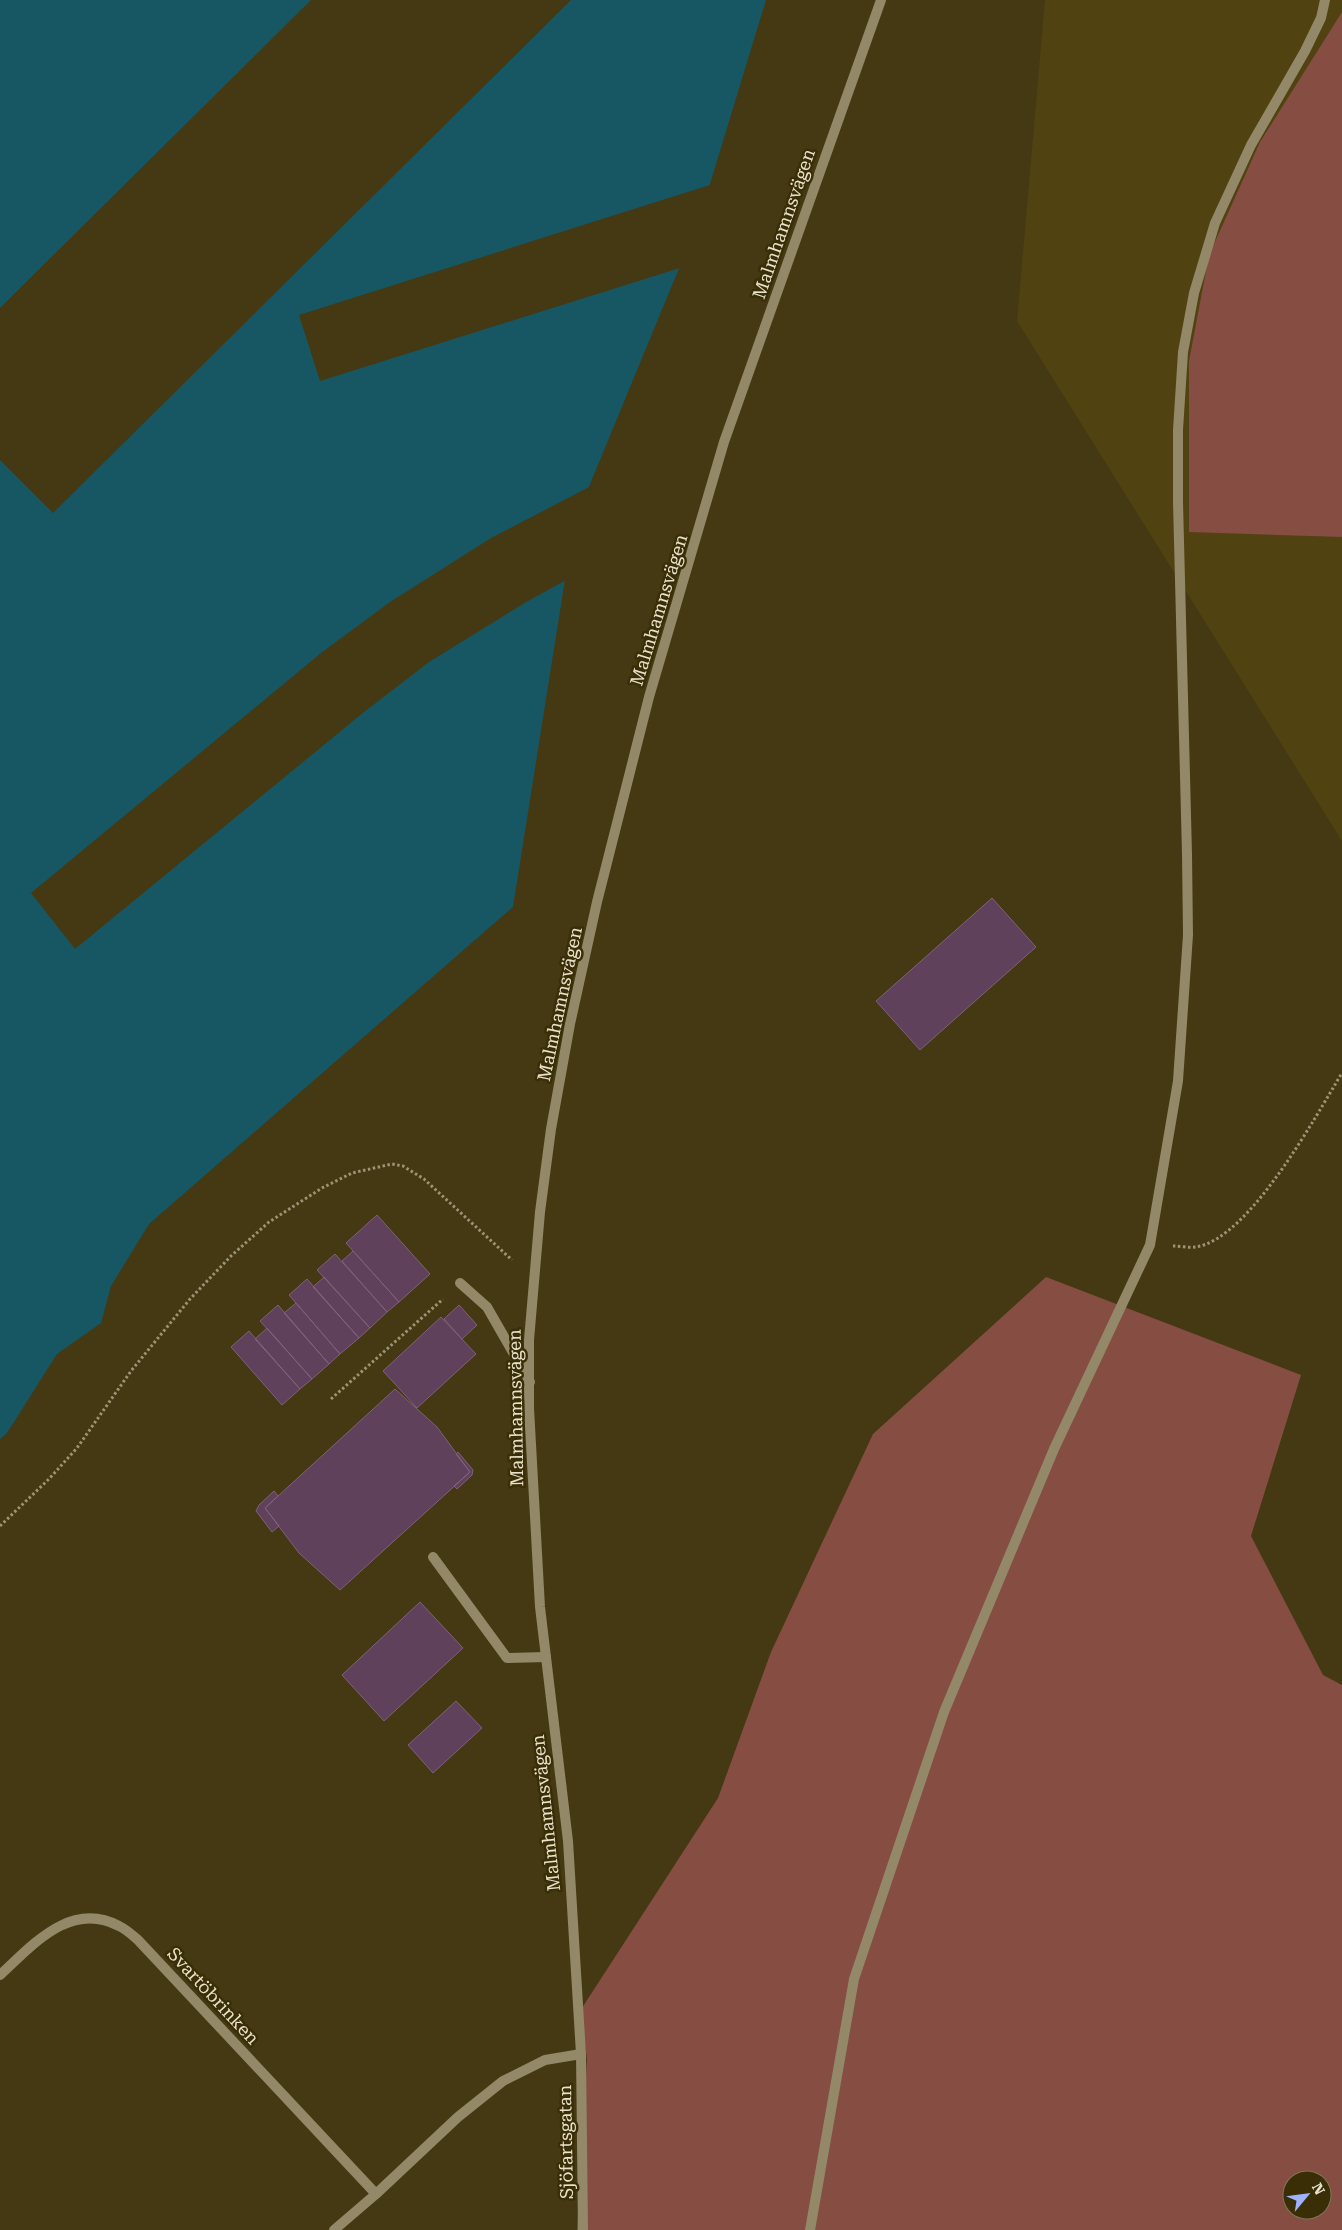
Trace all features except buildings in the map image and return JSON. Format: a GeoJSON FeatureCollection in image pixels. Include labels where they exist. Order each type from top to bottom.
{"type":"FeatureCollection","features":[{"type":"Feature","properties":{"kind":"street","name":"Malmhamnsvägen"},"geometry":{"type":"LineString","coordinates":[[581,2054],[568,1841],[539,1597],[529,1408],[529,1340],[540,1212],[550,1138],[570,1024],[597,902],[649,697],[724,442],[881,0]]}},
{"type":"Feature","properties":{"kind":"street"},"geometry":{"type":"LineString","coordinates":[[810,2230],[854,1979],[944,1712],[1054,1449],[1150,1244],[1178,1081],[1185,1006],[1188,935],[1188,854],[1178,502],[1178,430],[1183,352],[1194,293],[1215,224],[1251,145],[1305,51],[1321,18],[1325,0]]}},
{"type":"Feature","properties":{"kind":"street"},"geometry":{"type":"LineString","coordinates":[[460,1283],[487,1307],[530,1382]]}},
{"type":"Feature","properties":{"kind":"street"},"geometry":{"type":"LineString","coordinates":[[433,1557],[507,1658],[546,1657]]}},
{"type":"Feature","properties":{"kind":"street","name":"Svartöbrinken"},"geometry":{"type":"LineString","coordinates":[[0,1975],[48,1931],[70,1921],[95,1919],[118,1925],[138,1940],[376,2194]]}},
{"type":"Feature","properties":{"kind":"street"},"geometry":{"type":"LineString","coordinates":[[334,2230],[458,2118],[504,2081],[545,2060],[581,2054]]}},
{"type":"Feature","properties":{"kind":"street","name":"Sjöfartsgatan"},"geometry":{"type":"LineString","coordinates":[[581,2054],[583,2230]]}},
{"type":"Feature","properties":{"kind":"path"},"geometry":{"type":"LineString","coordinates":[[1150,1244],[1197,1247],[1223,1235],[1248,1213],[1292,1156],[1342,1073]]}},
{"type":"Feature","properties":{"kind":"path"},"geometry":{"type":"LineString","coordinates":[[0,1526],[49,1479],[71,1454],[131,1371],[190,1299],[231,1256],[283,1213],[322,1188],[352,1173],[392,1164],[403,1166],[424,1179],[534,1280]]}},
{"type":"Feature","properties":{"kind":"path"},"geometry":{"type":"LineString","coordinates":[[331,1399],[460,1283]]}},
{"type":"Feature","properties":{"kind":"shaded area"},"geometry":{"type":"Polygon","coordinates":[[[1045,0],[1342,0],[1342,841],[1017,321],[1045,0]]]}},
{"type":"Feature","properties":{"kind":"shaded area"},"geometry":{"type":"Polygon","coordinates":[[[1342,12],[1342,537],[1189,532],[1189,361],[1209,255],[1260,142],[1342,12]]]}},
{"type":"Feature","properties":{"kind":"shaded area"},"geometry":{"type":"Polygon","coordinates":[[[1046,1277],[1301,1375],[1251,1536],[1323,1675],[1342,1685],[1342,2230],[577,2230],[587,2059],[580,2011],[718,1798],[771,1652],[873,1434],[1046,1277]]]}},
{"type":"Feature","properties":{"kind":"water"},"geometry":{"type":"Polygon","coordinates":[[[0,0],[766,0],[699,220],[574,523],[513,907],[149,1224],[111,1286],[101,1323],[57,1354],[7,1433],[0,1439],[0,0]]]}},
{"type":"Feature","properties":{"kind":"pier"},"geometry":{"type":"Polygon","coordinates":[[[311,0],[571,0],[53,513],[0,460],[0,308],[311,0]]]}},
{"type":"Feature","properties":{"kind":"pier"},"geometry":{"type":"Polygon","coordinates":[[[713,184],[702,221],[683,267],[320,381],[299,315],[713,184]]]}},
{"type":"Feature","properties":{"kind":"pier"},"geometry":{"type":"Polygon","coordinates":[[[593,485],[576,524],[568,579],[528,601],[429,662],[364,712],[75,949],[31,893],[321,653],[390,602],[491,538],[593,485]]]}}]}
